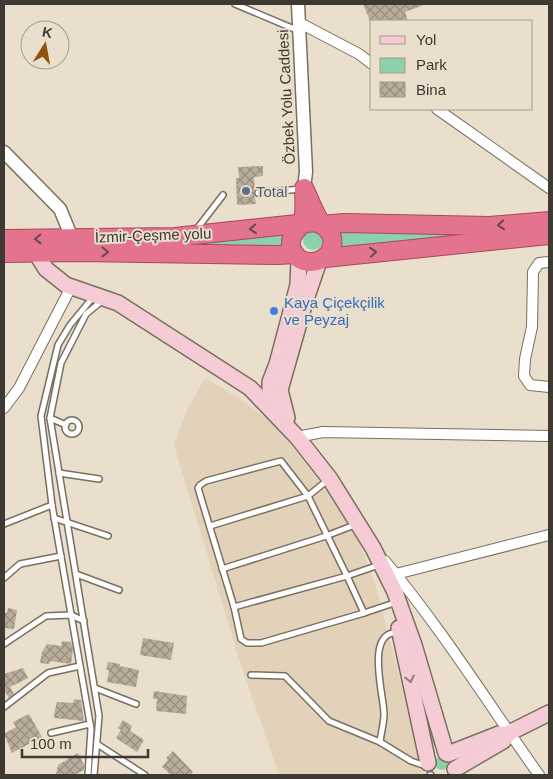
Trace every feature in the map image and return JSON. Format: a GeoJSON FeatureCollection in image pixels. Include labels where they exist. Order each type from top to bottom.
{"type":"FeatureCollection","features":[{"type":"Feature","properties":{"kind":"highway"},"geometry":{"type":"LineString","coordinates":[[304,188],[302,223],[295,230],[291,240],[292,250],[297,256],[312,263],[322,260],[549,235]]}},
{"type":"Feature","properties":{"kind":"highway"},"geometry":{"type":"LineString","coordinates":[[304,188],[322,225]]}},
{"type":"Feature","properties":{"kind":"highway"},"geometry":{"type":"LineString","coordinates":[[322,225],[344,223],[489,226],[549,221]]}},
{"type":"Feature","properties":{"kind":"highway"},"geometry":{"type":"LineString","coordinates":[[302,223],[316,222],[328,229],[332,247],[322,260]]}},
{"type":"Feature","properties":{"kind":"highway","name":"İzmir-Çeşme yolu"},"geometry":{"type":"LineString","coordinates":[[4,239],[175,236],[302,223]]}},
{"type":"Feature","properties":{"kind":"highway","name":"İzmir-Çeşme yolu"},"geometry":{"type":"LineString","coordinates":[[4,253],[297,256]]}},
{"type":"Feature","properties":{"kind":"main road"},"geometry":{"type":"LineString","coordinates":[[36,253],[46,269],[66,285],[118,303],[250,388],[293,433]]}},
{"type":"Feature","properties":{"kind":"main road"},"geometry":{"type":"LineString","coordinates":[[297,256],[298,285],[277,364],[270,382],[270,398],[276,410],[293,433],[330,479],[374,548],[395,592],[414,645],[447,754],[454,761],[453,773]]}},
{"type":"Feature","properties":{"kind":"main road"},"geometry":{"type":"LineString","coordinates":[[293,433],[280,390],[305,302],[322,260]]}},
{"type":"Feature","properties":{"kind":"main road"},"geometry":{"type":"LineString","coordinates":[[374,548],[400,633],[430,771]]}},
{"type":"Feature","properties":{"kind":"main road"},"geometry":{"type":"LineString","coordinates":[[430,771],[435,754],[443,752],[447,754],[498,734],[507,734],[549,713]]}},
{"type":"Feature","properties":{"kind":"main road"},"geometry":{"type":"LineString","coordinates":[[453,773],[503,741],[507,734]]}},
{"type":"Feature","properties":{"kind":"street","name":"Özbek Yolu Caddesi"},"geometry":{"type":"LineString","coordinates":[[298,4],[306,172],[304,188]]}},
{"type":"Feature","properties":{"kind":"street"},"geometry":{"type":"LineString","coordinates":[[299,26],[359,54],[370,62]]}},
{"type":"Feature","properties":{"kind":"street"},"geometry":{"type":"LineString","coordinates":[[438,110],[549,188]]}},
{"type":"Feature","properties":{"kind":"street"},"geometry":{"type":"LineString","coordinates":[[4,152],[60,209],[72,238]]}},
{"type":"Feature","properties":{"kind":"street"},"geometry":{"type":"LineString","coordinates":[[549,262],[539,263],[533,272],[532,327],[525,359],[524,376],[530,384],[549,386]]}},
{"type":"Feature","properties":{"kind":"street"},"geometry":{"type":"LineString","coordinates":[[4,408],[8,396],[24,379],[71,287]]}},
{"type":"Feature","properties":{"kind":"street"},"geometry":{"type":"LineString","coordinates":[[293,433],[549,436]]}},
{"type":"Feature","properties":{"kind":"street"},"geometry":{"type":"LineString","coordinates":[[396,574],[549,535]]}},
{"type":"Feature","properties":{"kind":"street"},"geometry":{"type":"LineString","coordinates":[[374,548],[396,574],[443,638],[507,734],[539,775]]}},
{"type":"Feature","properties":{"kind":"lane"},"geometry":{"type":"LineString","coordinates":[[235,4],[299,26]]}},
{"type":"Feature","properties":{"kind":"lane"},"geometry":{"type":"LineString","coordinates":[[258,194],[304,188]]}},
{"type":"Feature","properties":{"kind":"lane"},"geometry":{"type":"LineString","coordinates":[[193,235],[223,195]]}},
{"type":"Feature","properties":{"kind":"lane"},"geometry":{"type":"LineString","coordinates":[[94,775],[99,716],[50,418],[61,363],[86,314],[100,297]]}},
{"type":"Feature","properties":{"kind":"lane"},"geometry":{"type":"LineString","coordinates":[[88,775],[90,724],[54,518],[41,416],[58,345],[70,325],[100,297]]}},
{"type":"Feature","properties":{"kind":"lane"},"geometry":{"type":"LineString","coordinates":[[50,418],[66,425]]}},
{"type":"Feature","properties":{"kind":"lane"},"geometry":{"type":"LineString","coordinates":[[364,613],[308,496],[281,461],[206,481],[200,485],[198,488],[234,607],[241,639],[246,643],[261,643],[364,613],[391,604]]}},
{"type":"Feature","properties":{"kind":"lane"},"geometry":{"type":"LineString","coordinates":[[59,473],[99,479]]}},
{"type":"Feature","properties":{"kind":"lane"},"geometry":{"type":"LineString","coordinates":[[210,526],[308,496],[330,479]]}},
{"type":"Feature","properties":{"kind":"lane"},"geometry":{"type":"LineString","coordinates":[[4,524],[52,505]]}},
{"type":"Feature","properties":{"kind":"lane"},"geometry":{"type":"LineString","coordinates":[[54,518],[108,536]]}},
{"type":"Feature","properties":{"kind":"lane"},"geometry":{"type":"LineString","coordinates":[[222,569],[358,524]]}},
{"type":"Feature","properties":{"kind":"lane"},"geometry":{"type":"LineString","coordinates":[[4,578],[20,564],[61,556]]}},
{"type":"Feature","properties":{"kind":"lane"},"geometry":{"type":"LineString","coordinates":[[234,607],[347,576],[379,565]]}},
{"type":"Feature","properties":{"kind":"lane"},"geometry":{"type":"LineString","coordinates":[[76,574],[118,590]]}},
{"type":"Feature","properties":{"kind":"lane"},"geometry":{"type":"LineString","coordinates":[[4,644],[46,616],[71,615],[84,621]]}},
{"type":"Feature","properties":{"kind":"lane"},"geometry":{"type":"LineString","coordinates":[[380,742],[384,715],[379,677],[379,648],[384,638],[393,632],[400,633]]}},
{"type":"Feature","properties":{"kind":"lane"},"geometry":{"type":"LineString","coordinates":[[4,707],[48,673],[80,666]]}},
{"type":"Feature","properties":{"kind":"lane"},"geometry":{"type":"LineString","coordinates":[[251,675],[285,676],[329,721],[380,742],[430,771]]}},
{"type":"Feature","properties":{"kind":"lane"},"geometry":{"type":"LineString","coordinates":[[95,688],[136,704]]}},
{"type":"Feature","properties":{"kind":"lane"},"geometry":{"type":"LineString","coordinates":[[51,733],[90,724]]}},
{"type":"Feature","properties":{"kind":"lane"},"geometry":{"type":"LineString","coordinates":[[97,744],[145,775]]}},
{"type":"Feature","properties":{"kind":"shaded area"},"geometry":{"type":"Polygon","coordinates":[[[205,378],[242,400],[275,425],[319,480],[357,538],[374,580],[425,775],[279,775],[240,662],[174,445],[187,410],[205,378]]]}},
{"type":"Feature","properties":{"kind":"green space"},"geometry":{"type":"Polygon","coordinates":[[[549,227],[337,249],[336,230],[549,227]]]}},
{"type":"Feature","properties":{"kind":"green space"},"geometry":{"type":"Polygon","coordinates":[[[313,230],[320,233],[323,240],[320,247],[313,250],[306,247],[303,240],[306,233],[313,230]]]}},
{"type":"Feature","properties":{"kind":"green space"},"geometry":{"type":"Polygon","coordinates":[[[288,232],[289,250],[153,243],[288,232]]]}},
{"type":"Feature","properties":{"kind":"green space"},"geometry":{"type":"Polygon","coordinates":[[[418,685],[441,742],[431,745],[418,685]]]}},
{"type":"Feature","properties":{"kind":"green space"},"geometry":{"type":"Polygon","coordinates":[[[439,756],[445,756],[449,763],[445,770],[439,770],[435,766],[435,760],[439,756]]]}},
{"type":"Feature","properties":{"kind":"building"},"geometry":{"type":"Polygon","coordinates":[[[363,4],[424,4],[405,12],[408,20],[370,21],[363,4]]]}},
{"type":"Feature","properties":{"kind":"building"},"geometry":{"type":"Polygon","coordinates":[[[263,166],[263,176],[254,177],[256,204],[237,205],[236,178],[239,178],[238,167],[263,166]]]}},
{"type":"Feature","properties":{"kind":"building"},"geometry":{"type":"Polygon","coordinates":[[[8,608],[17,610],[14,629],[4,628],[4,613],[7,613],[8,608]]]}},
{"type":"Feature","properties":{"kind":"building"},"geometry":{"type":"Polygon","coordinates":[[[143,638],[174,643],[171,660],[140,655],[143,638]]]}},
{"type":"Feature","properties":{"kind":"building"},"geometry":{"type":"Polygon","coordinates":[[[62,641],[71,642],[73,649],[71,664],[50,661],[49,664],[40,663],[42,652],[47,644],[61,646],[62,641]]]}},
{"type":"Feature","properties":{"kind":"building"},"geometry":{"type":"Polygon","coordinates":[[[108,662],[139,670],[136,687],[107,682],[109,670],[106,670],[108,662]]]}},
{"type":"Feature","properties":{"kind":"building"},"geometry":{"type":"Polygon","coordinates":[[[23,668],[28,678],[10,687],[14,694],[9,698],[4,690],[4,674],[23,668]]]}},
{"type":"Feature","properties":{"kind":"building"},"geometry":{"type":"Polygon","coordinates":[[[154,691],[187,696],[186,714],[156,711],[157,699],[153,699],[154,691]]]}},
{"type":"Feature","properties":{"kind":"building"},"geometry":{"type":"Polygon","coordinates":[[[74,699],[81,700],[84,721],[54,718],[57,702],[73,703],[74,699]]]}},
{"type":"Feature","properties":{"kind":"building"},"geometry":{"type":"Polygon","coordinates":[[[29,714],[42,737],[12,753],[4,734],[16,727],[13,722],[29,714]]]}},
{"type":"Feature","properties":{"kind":"building"},"geometry":{"type":"Polygon","coordinates":[[[123,720],[132,726],[130,731],[144,740],[137,752],[116,738],[121,730],[118,728],[123,720]]]}},
{"type":"Feature","properties":{"kind":"building"},"geometry":{"type":"Polygon","coordinates":[[[173,751],[193,772],[190,775],[171,775],[162,767],[168,760],[166,758],[173,751]]]}},
{"type":"Feature","properties":{"kind":"building"},"geometry":{"type":"Polygon","coordinates":[[[78,753],[84,765],[84,770],[74,775],[56,775],[58,765],[78,753]]]}},
{"type":"Feature","properties":{"kind":"place","name":"Total"},"geometry":{"type":"Point","coordinates":[246,191]}},
{"type":"Feature","properties":{"kind":"place","name":"Kaya Çiçekçilik ve Peyzaj"},"geometry":{"type":"Point","coordinates":[274,311]}}]}
